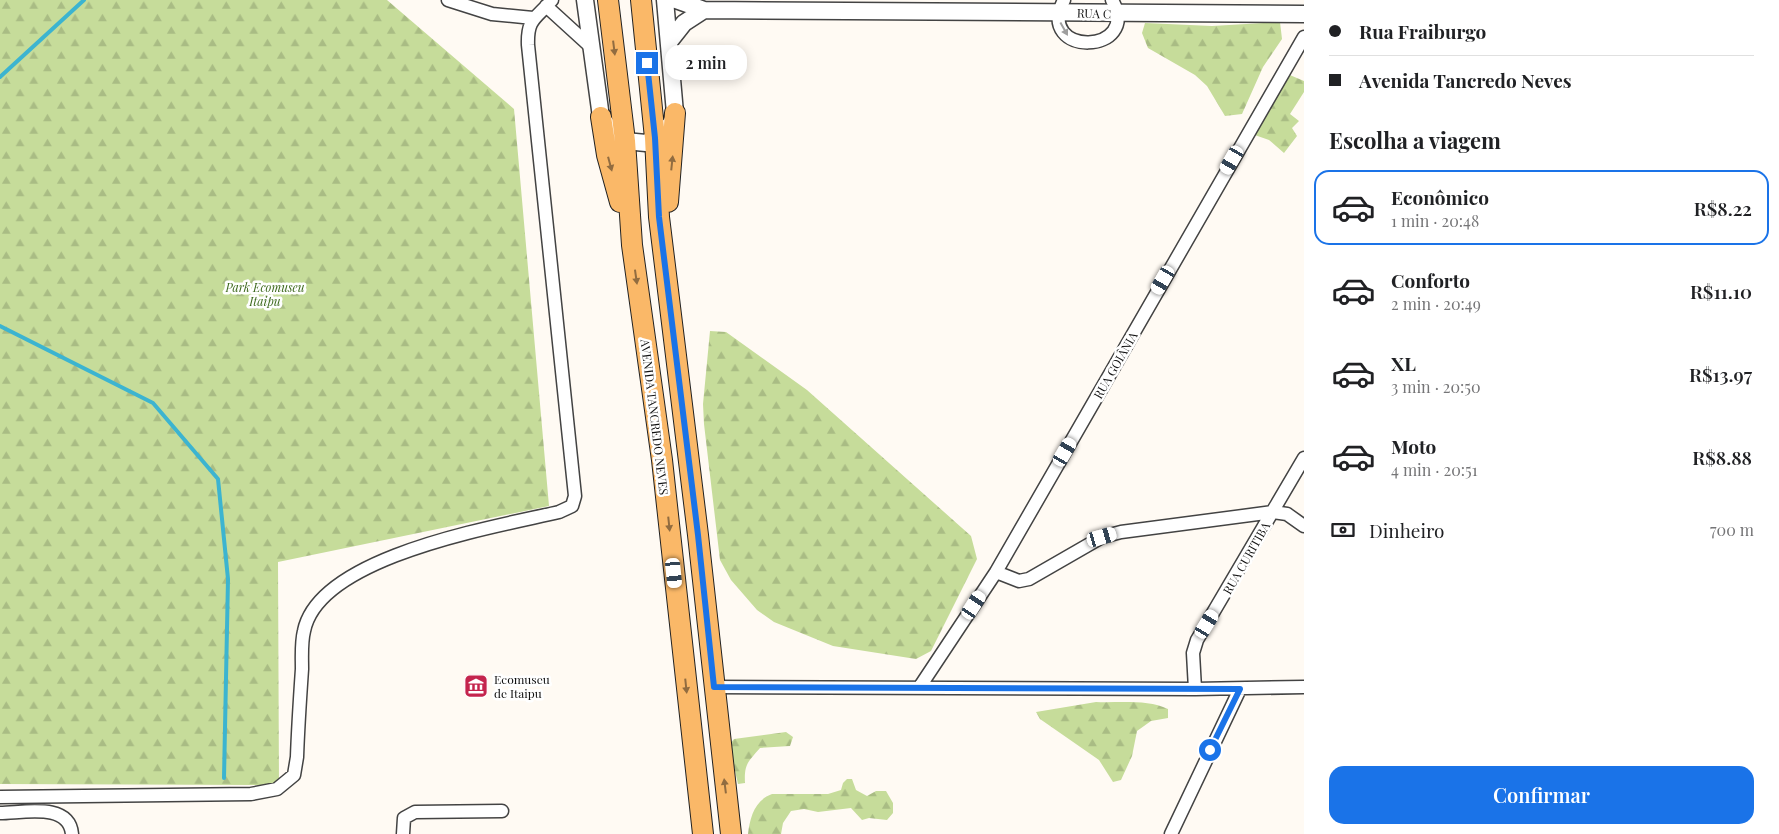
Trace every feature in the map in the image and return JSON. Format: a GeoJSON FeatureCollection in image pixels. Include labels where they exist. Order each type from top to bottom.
{"type":"FeatureCollection","features":[{"type":"Feature","properties":{"kind":"main road","name":"AVENIDA TANCREDO NEVES"},"geometry":{"type":"LineString","coordinates":[[608,0],[625,141],[632,245],[662,460],[703,834]]}},
{"type":"Feature","properties":{"kind":"main road"},"geometry":{"type":"LineString","coordinates":[[641,0],[655,138],[659,217],[664,246],[731,834]]}},
{"type":"Feature","properties":{"kind":"main road"},"geometry":{"type":"LineString","coordinates":[[664,246],[674,144],[675,113]]}},
{"type":"Feature","properties":{"kind":"main road"},"geometry":{"type":"LineString","coordinates":[[601,117],[607,155],[632,245]]}},
{"type":"Feature","properties":{"kind":"street"},"geometry":{"type":"LineString","coordinates":[[448,0],[492,14],[533,18]]}},
{"type":"Feature","properties":{"kind":"street"},"geometry":{"type":"LineString","coordinates":[[584,0],[601,117],[613,132],[625,141],[646,143],[671,124],[675,113],[665,0]]}},
{"type":"Feature","properties":{"kind":"street","name":"RUA C"},"geometry":{"type":"LineString","coordinates":[[676,0],[704,10],[1062,6],[1304,14]]}},
{"type":"Feature","properties":{"kind":"street"},"geometry":{"type":"LineString","coordinates":[[0,797],[251,794],[277,789],[294,775],[304,631],[312,610],[342,582],[367,566],[436,541],[559,512],[572,506],[575,496],[528,45],[528,29],[533,18],[549,3],[591,47]]}},
{"type":"Feature","properties":{"kind":"street"},"geometry":{"type":"LineString","coordinates":[[1062,6],[1060,20],[1065,32],[1075,41],[1089,44],[1108,37],[1115,25],[1114,7]]}},
{"type":"Feature","properties":{"kind":"street"},"geometry":{"type":"LineString","coordinates":[[668,42],[684,22],[704,10]]}},
{"type":"Feature","properties":{"kind":"street","name":"RUA GOIÂNIA"},"geometry":{"type":"LineString","coordinates":[[919,688],[996,572],[1304,37]]}},
{"type":"Feature","properties":{"kind":"street","name":"RUA CURITIBA"},"geometry":{"type":"LineString","coordinates":[[1196,689],[1193,652],[1197,640],[1304,458]]}},
{"type":"Feature","properties":{"kind":"street"},"geometry":{"type":"LineString","coordinates":[[996,572],[1019,581],[1029,579],[1102,537],[1121,532],[1273,512],[1287,514],[1304,526]]}},
{"type":"Feature","properties":{"kind":"street"},"geometry":{"type":"LineString","coordinates":[[714,687],[1196,689],[1304,687]]}},
{"type":"Feature","properties":{"kind":"street"},"geometry":{"type":"LineString","coordinates":[[1171,834],[1240,689]]}},
{"type":"Feature","properties":{"kind":"street"},"geometry":{"type":"LineString","coordinates":[[403,834],[404,818],[415,812],[502,811]]}},
{"type":"Feature","properties":{"kind":"street"},"geometry":{"type":"LineString","coordinates":[[0,813],[52,812],[63,815],[70,822],[72,832]]}},
{"type":"Feature","properties":{"kind":"green space","name":"Park Ecomuseu Itaipu"},"geometry":{"type":"Polygon","coordinates":[[[0,0],[387,0],[514,109],[549,506],[278,562],[279,785],[0,784],[0,0]]]}},
{"type":"Feature","properties":{"kind":"green space"},"geometry":{"type":"Polygon","coordinates":[[[1280,22],[1282,39],[1263,67],[1242,114],[1225,116],[1207,86],[1195,75],[1148,48],[1142,33],[1145,23],[1212,26],[1280,22]]]}},
{"type":"Feature","properties":{"kind":"green space"},"geometry":{"type":"Polygon","coordinates":[[[1285,73],[1304,81],[1304,92],[1290,114],[1299,121],[1292,128],[1297,136],[1284,153],[1269,140],[1249,133],[1285,73]]]}},
{"type":"Feature","properties":{"kind":"green space"},"geometry":{"type":"Polygon","coordinates":[[[710,331],[726,332],[807,390],[971,536],[977,559],[931,651],[916,659],[833,646],[774,622],[757,610],[731,580],[720,560],[704,424],[703,404],[710,331]]]}},
{"type":"Feature","properties":{"kind":"green space"},"geometry":{"type":"Polygon","coordinates":[[[1096,702],[1133,702],[1151,704],[1168,709],[1168,718],[1151,721],[1137,731],[1132,756],[1121,780],[1113,782],[1099,760],[1040,719],[1036,712],[1096,702]]]}},
{"type":"Feature","properties":{"kind":"green space"},"geometry":{"type":"Polygon","coordinates":[[[786,732],[793,737],[790,746],[760,748],[752,757],[745,771],[745,783],[738,784],[729,745],[734,739],[786,732]]]}},
{"type":"Feature","properties":{"kind":"green space"},"geometry":{"type":"Polygon","coordinates":[[[847,779],[852,779],[856,790],[867,796],[876,791],[886,791],[893,803],[893,813],[887,820],[869,818],[862,820],[851,808],[818,812],[804,809],[791,811],[783,823],[781,834],[748,834],[754,810],[761,800],[766,797],[772,794],[828,794],[841,790],[843,783],[847,779]]]}},
{"type":"Feature","properties":{"kind":"waterway"},"geometry":{"type":"LineString","coordinates":[[0,77],[84,0]]}},
{"type":"Feature","properties":{"kind":"waterway"},"geometry":{"type":"LineString","coordinates":[[0,326],[153,403],[218,479],[228,579],[224,778]]}},
{"type":"Feature","properties":{"kind":"place","name":"Ecomuseu de Itaipu"},"geometry":{"type":"Point","coordinates":[476,686]}},
{"type":"Feature","properties":{"kind":"route"},"geometry":{"type":"LineString","coordinates":[[647,63],[655,138],[659,217],[698,535],[714,687],[1240,689],[1210,750]]}}]}
